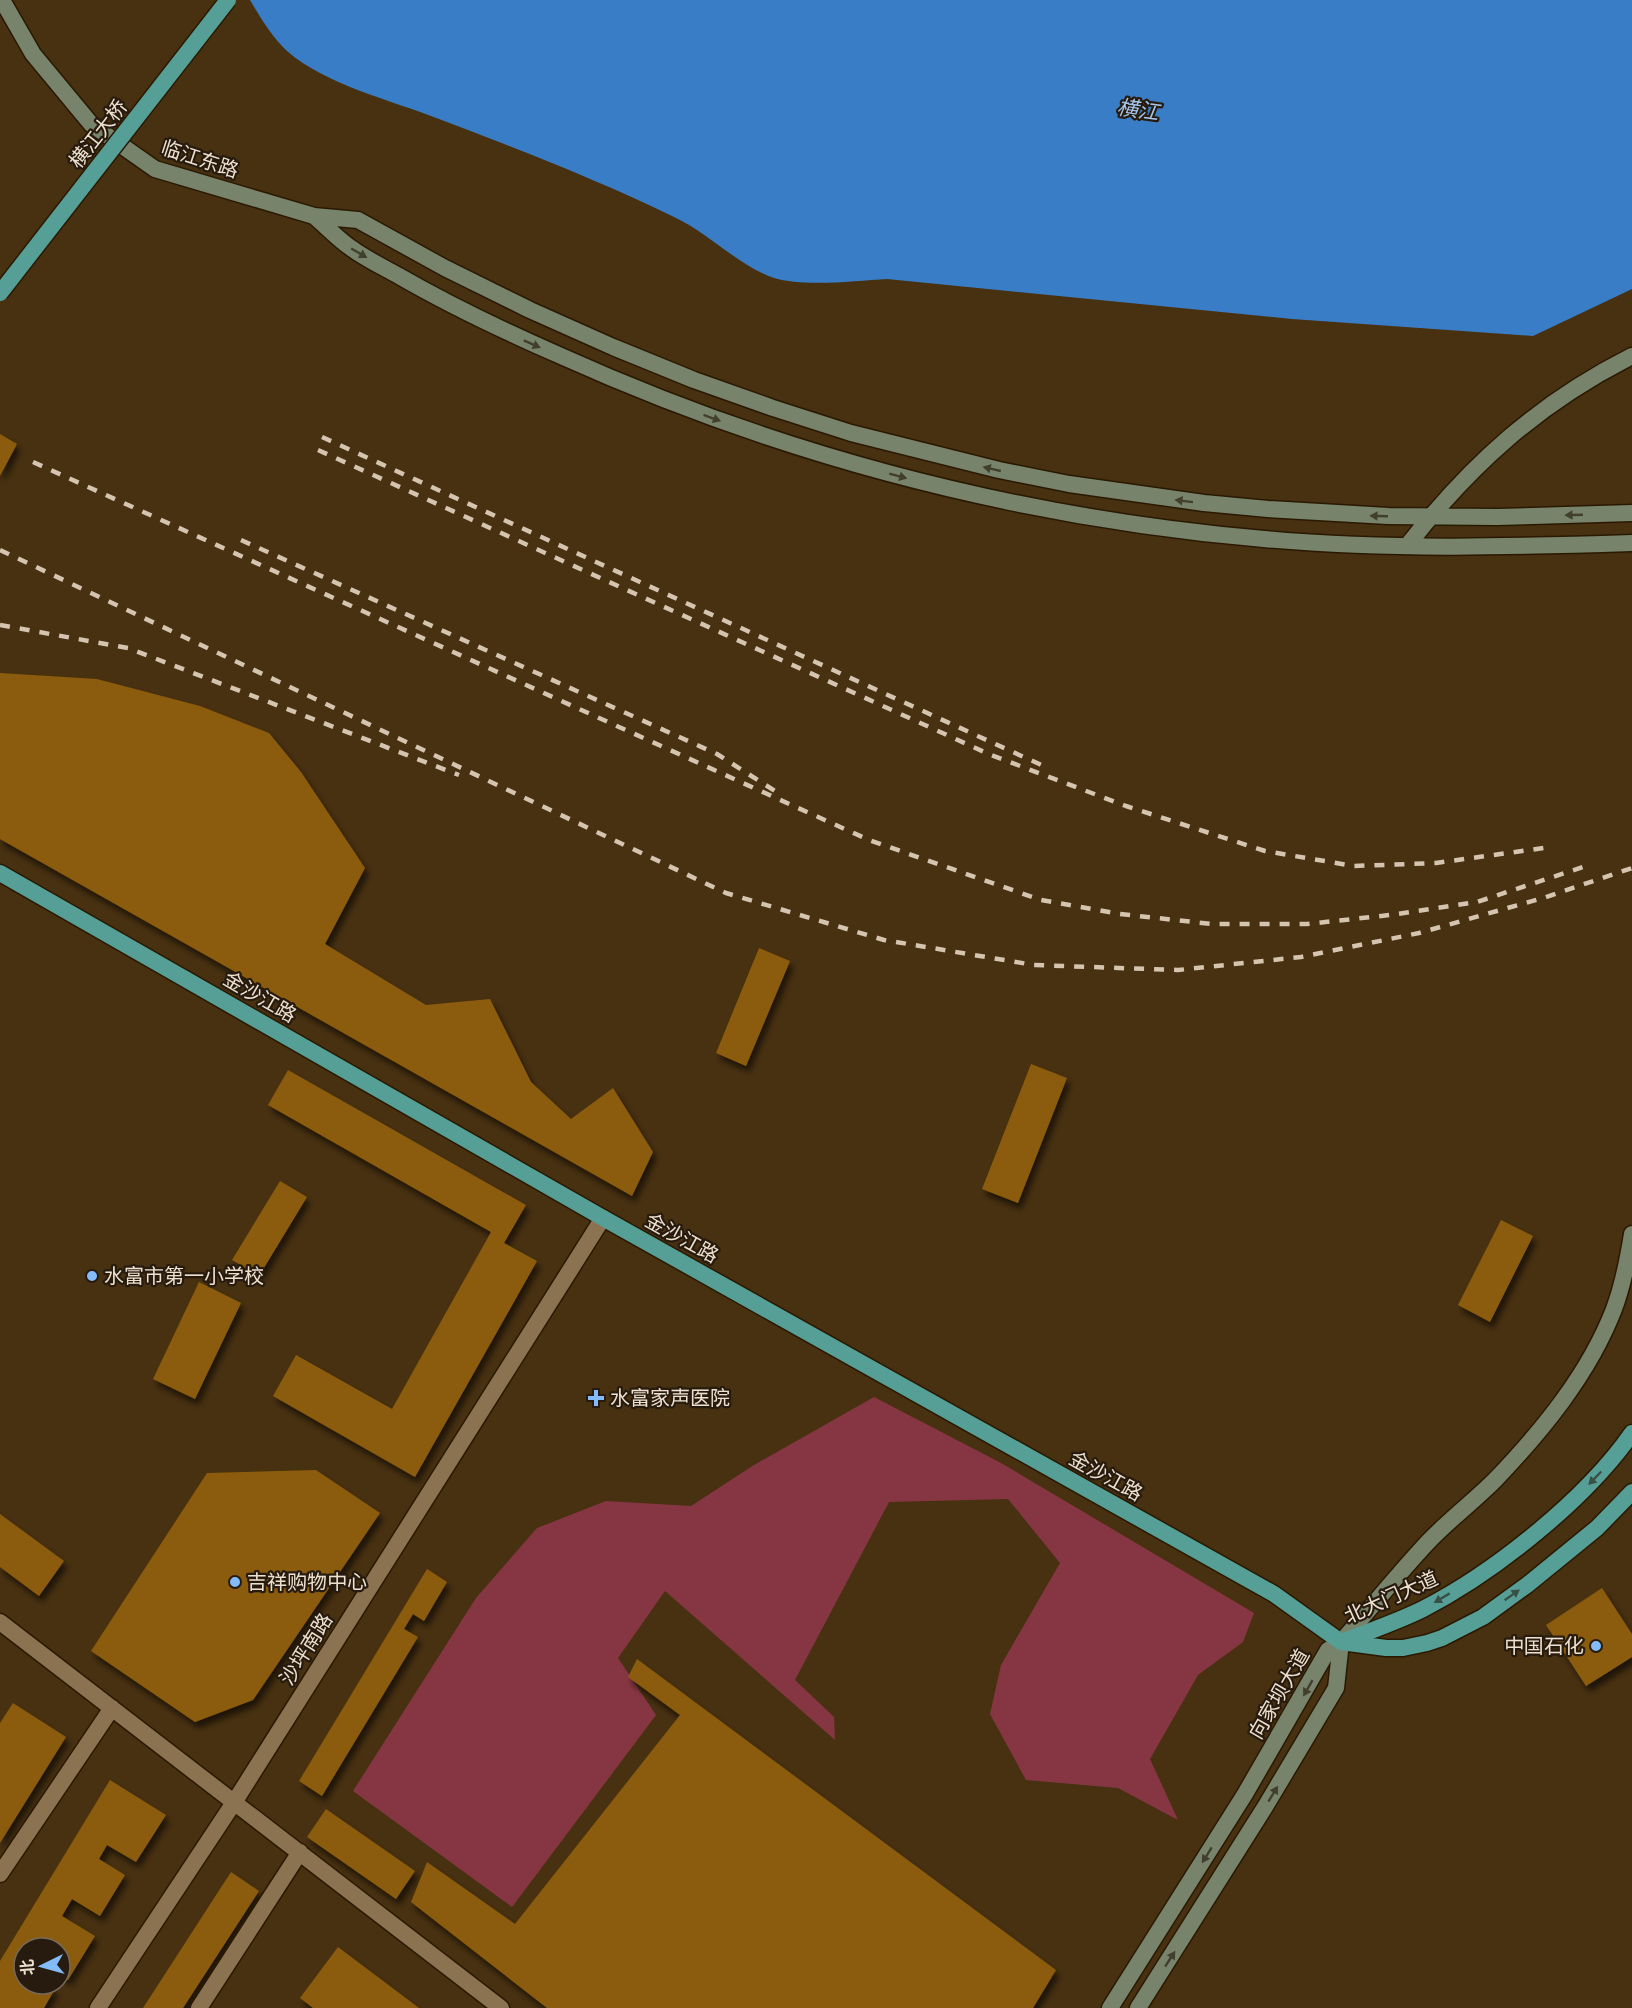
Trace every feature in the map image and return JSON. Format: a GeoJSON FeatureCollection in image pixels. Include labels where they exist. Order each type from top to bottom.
{"type":"FeatureCollection","features":[{"type":"Feature","properties":{"kind":"highway","name":"横江大桥"},"geometry":{"type":"LineString","coordinates":[[0,293],[228,0]]}},
{"type":"Feature","properties":{"kind":"highway","name":"金沙江路"},"geometry":{"type":"LineString","coordinates":[[0,873],[603,1218],[1274,1594],[1341,1642]]}},
{"type":"Feature","properties":{"kind":"highway","name":"北大门大道"},"geometry":{"type":"LineString","coordinates":[[1341,1642],[1422,1609],[1462,1586],[1506,1556],[1572,1501],[1607,1465],[1632,1433]]}},
{"type":"Feature","properties":{"kind":"highway","name":"北大门大道"},"geometry":{"type":"LineString","coordinates":[[1341,1642],[1403,1648],[1427,1643],[1461,1629],[1483,1617],[1563,1557],[1597,1528],[1632,1492]]}},
{"type":"Feature","properties":{"kind":"main road","name":"临江东路"},"geometry":{"type":"LineString","coordinates":[[2,0],[33,54],[91,124],[155,169],[315,216]]}},
{"type":"Feature","properties":{"kind":"main road"},"geometry":{"type":"LineString","coordinates":[[315,216],[358,220],[445,268],[530,310],[694,380],[773,408],[894,444],[999,470],[1138,495],[1268,509],[1430,517],[1632,513]]}},
{"type":"Feature","properties":{"kind":"main road"},"geometry":{"type":"LineString","coordinates":[[315,216],[351,248],[431,294],[517,337],[602,375],[684,408],[842,461],[992,499],[1134,525],[1265,539],[1407,546],[1632,543]]}},
{"type":"Feature","properties":{"kind":"main road"},"geometry":{"type":"LineString","coordinates":[[1407,546],[1442,502],[1481,462],[1525,423],[1576,387],[1632,356]]}},
{"type":"Feature","properties":{"kind":"main road"},"geometry":{"type":"LineString","coordinates":[[1341,1642],[1429,1541],[1474,1501],[1516,1457],[1573,1386],[1598,1344],[1614,1310],[1632,1234]]}},
{"type":"Feature","properties":{"kind":"main road","name":"向家坝大道"},"geometry":{"type":"LineString","coordinates":[[1110,2008],[1245,1794],[1328,1650],[1341,1642]]}},
{"type":"Feature","properties":{"kind":"main road","name":"向家坝大道"},"geometry":{"type":"LineString","coordinates":[[1138,2008],[1265,1807],[1336,1688],[1341,1642]]}},
{"type":"Feature","properties":{"kind":"street","name":"沙坪南路"},"geometry":{"type":"LineString","coordinates":[[98,2008],[235,1802],[603,1218]]}},
{"type":"Feature","properties":{"kind":"street"},"geometry":{"type":"LineString","coordinates":[[1,1625],[501,2008]]}},
{"type":"Feature","properties":{"kind":"street"},"geometry":{"type":"LineString","coordinates":[[0,1874],[112,1708]]}},
{"type":"Feature","properties":{"kind":"street"},"geometry":{"type":"LineString","coordinates":[[199,2008],[300,1852]]}},
{"type":"Feature","properties":{"kind":"shaded area"},"geometry":{"type":"Polygon","coordinates":[[[874,1397],[1001,1463],[1254,1613],[1243,1642],[1198,1675],[1150,1759],[1178,1820],[1118,1788],[1026,1780],[990,1714],[1001,1665],[1060,1563],[1008,1499],[889,1502],[795,1680],[834,1717],[835,1740],[665,1591],[618,1658],[656,1715],[512,1907],[353,1791],[476,1598],[537,1528],[606,1501],[691,1506],[754,1465],[874,1397]]]}},
{"type":"Feature","properties":{"kind":"water","name":"横江"},"geometry":{"type":"Polygon","coordinates":[[[250,0],[1632,0],[1632,289],[1533,336],[1292,319],[887,279],[829,283],[786,281],[761,272],[687,224],[616,190],[528,153],[360,91],[320,73],[287,51],[267,27],[250,0]]]}},
{"type":"Feature","properties":{"kind":"building"},"geometry":{"type":"Polygon","coordinates":[[[0,434],[17,444],[0,476],[0,434]]]}},
{"type":"Feature","properties":{"kind":"building"},"geometry":{"type":"Polygon","coordinates":[[[0,673],[97,679],[200,706],[269,733],[301,772],[365,868],[325,944],[426,1005],[490,999],[531,1082],[571,1119],[613,1088],[653,1152],[632,1196],[0,839],[0,673]]]}},
{"type":"Feature","properties":{"kind":"building"},"geometry":{"type":"Polygon","coordinates":[[[759,948],[790,961],[746,1066],[716,1053],[759,948]]]}},
{"type":"Feature","properties":{"kind":"building"},"geometry":{"type":"Polygon","coordinates":[[[1031,1064],[1067,1078],[1018,1203],[982,1189],[1031,1064]]]}},
{"type":"Feature","properties":{"kind":"building"},"geometry":{"type":"Polygon","coordinates":[[[288,1070],[526,1205],[504,1243],[537,1261],[415,1477],[273,1396],[296,1355],[392,1409],[491,1232],[268,1105],[288,1070]]]}},
{"type":"Feature","properties":{"kind":"building"},"geometry":{"type":"Polygon","coordinates":[[[280,1181],[307,1197],[259,1276],[232,1260],[280,1181]]]}},
{"type":"Feature","properties":{"kind":"building"},"geometry":{"type":"Polygon","coordinates":[[[1501,1220],[1533,1236],[1490,1322],[1458,1305],[1501,1220]]]}},
{"type":"Feature","properties":{"kind":"building"},"geometry":{"type":"Polygon","coordinates":[[[199,1282],[241,1303],[195,1399],[153,1379],[199,1282]]]}},
{"type":"Feature","properties":{"kind":"building","name":"吉祥购物中心"},"geometry":{"type":"Polygon","coordinates":[[[316,1470],[380,1513],[253,1700],[195,1722],[91,1651],[207,1473],[316,1470]]]}},
{"type":"Feature","properties":{"kind":"building"},"geometry":{"type":"Polygon","coordinates":[[[0,1514],[64,1561],[39,1596],[0,1567],[0,1514]]]}},
{"type":"Feature","properties":{"kind":"building"},"geometry":{"type":"Polygon","coordinates":[[[427,1569],[447,1582],[424,1621],[413,1614],[404,1629],[418,1637],[322,1796],[299,1781],[427,1569]]]}},
{"type":"Feature","properties":{"kind":"building","name":"中国石化"},"geometry":{"type":"Polygon","coordinates":[[[1602,1588],[1632,1634],[1632,1657],[1586,1686],[1546,1625],[1602,1588]]]}},
{"type":"Feature","properties":{"kind":"building"},"geometry":{"type":"Polygon","coordinates":[[[637,1659],[1056,1970],[1033,2008],[547,2008],[411,1902],[427,1862],[515,1924],[680,1715],[628,1677],[637,1659]]]}},
{"type":"Feature","properties":{"kind":"building"},"geometry":{"type":"Polygon","coordinates":[[[13,1703],[66,1737],[0,1843],[0,1723],[13,1703]]]}},
{"type":"Feature","properties":{"kind":"building"},"geometry":{"type":"Polygon","coordinates":[[[110,1780],[166,1815],[136,1862],[107,1845],[99,1859],[125,1875],[100,1916],[72,1899],[62,1916],[95,1936],[72,1973],[72,1936],[15,1936],[110,1780]]]}},
{"type":"Feature","properties":{"kind":"building"},"geometry":{"type":"Polygon","coordinates":[[[326,1809],[415,1871],[396,1899],[307,1837],[326,1809]]]}},
{"type":"Feature","properties":{"kind":"building"},"geometry":{"type":"Polygon","coordinates":[[[231,1872],[259,1891],[183,2008],[143,2008],[231,1872]]]}},
{"type":"Feature","properties":{"kind":"building"},"geometry":{"type":"Polygon","coordinates":[[[12,1941],[12,1996],[51,1996],[44,2008],[0,2008],[0,1961],[12,1941]]]}},
{"type":"Feature","properties":{"kind":"building"},"geometry":{"type":"Polygon","coordinates":[[[338,1947],[419,2008],[313,2008],[300,1998],[338,1947]]]}},
{"type":"Feature","properties":{"kind":"railway"},"geometry":{"type":"LineString","coordinates":[[322,437],[1048,768]]}},
{"type":"Feature","properties":{"kind":"railway"},"geometry":{"type":"LineString","coordinates":[[318,450],[991,755],[1126,806],[1265,851],[1354,866],[1436,863],[1551,847]]}},
{"type":"Feature","properties":{"kind":"railway"},"geometry":{"type":"LineString","coordinates":[[33,462],[869,840],[1041,900],[1120,914],[1212,924],[1307,924],[1477,902],[1592,864]]}},
{"type":"Feature","properties":{"kind":"railway"},"geometry":{"type":"LineString","coordinates":[[241,540],[717,754],[775,791]]}},
{"type":"Feature","properties":{"kind":"railway"},"geometry":{"type":"LineString","coordinates":[[0,550],[726,893],[884,940],[1034,965],[1178,970],[1301,957],[1419,933],[1543,898],[1632,868]]}},
{"type":"Feature","properties":{"kind":"railway"},"geometry":{"type":"LineString","coordinates":[[0,625],[128,648],[459,775]]}},
{"type":"Feature","properties":{"kind":"place","name":"水富市第一小学校"},"geometry":{"type":"Point","coordinates":[92,1276]}},
{"type":"Feature","properties":{"kind":"place","name":"水富家声医院"},"geometry":{"type":"Point","coordinates":[596,1398]}},
{"type":"Feature","properties":{"kind":"place","name":"吉祥购物中心"},"geometry":{"type":"Point","coordinates":[235,1582]}},
{"type":"Feature","properties":{"kind":"place","name":"中国石化"},"geometry":{"type":"Point","coordinates":[1596,1646]}}]}
